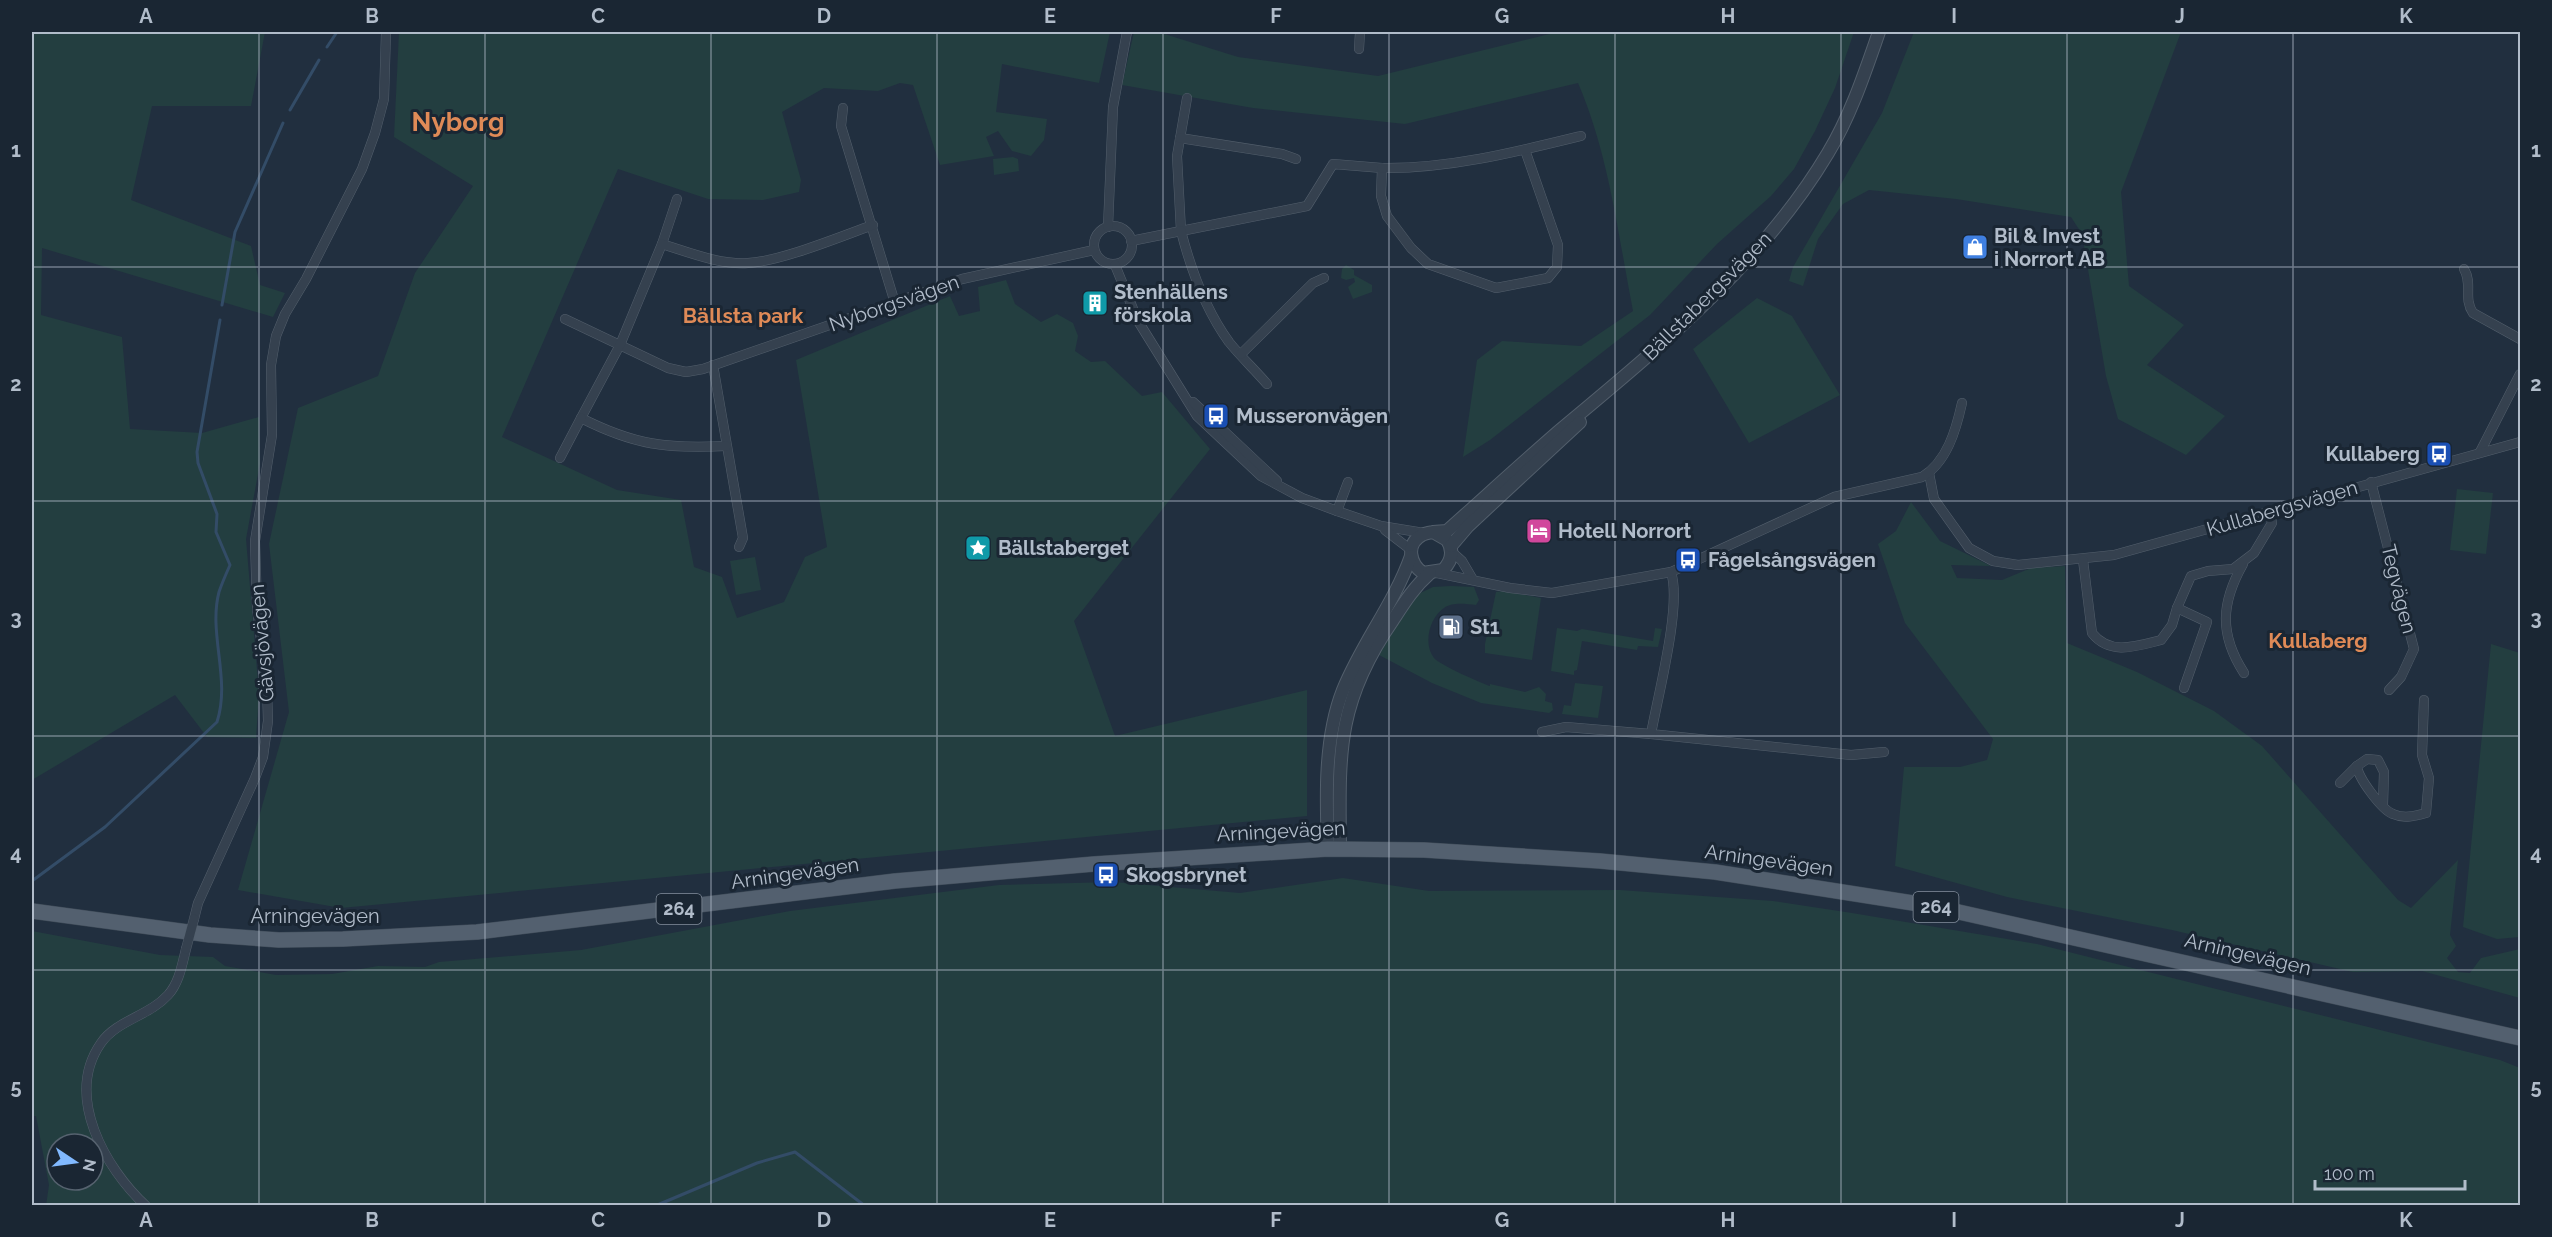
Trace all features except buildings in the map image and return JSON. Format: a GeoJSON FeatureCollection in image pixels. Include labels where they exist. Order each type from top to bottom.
{"type":"FeatureCollection","features":[{"type":"Feature","properties":{"kind":"main road","name":"Arningevägen"},"geometry":{"type":"LineString","coordinates":[[32,911],[210,935],[279,940],[343,939],[477,932],[895,881],[1334,848],[1424,850],[1611,862],[1715,872],[1932,906],[2520,1038]]}},
{"type":"Feature","properties":{"kind":"street","name":"Gävsjövägen"},"geometry":{"type":"LineString","coordinates":[[146,1206],[130,1191],[103,1151],[87,1096],[87,1077],[101,1042],[120,1025],[168,995],[179,976],[198,903],[255,778],[265,744],[268,721],[267,687],[257,608],[255,541],[272,435],[271,365],[276,336],[285,314],[306,279],[362,169],[375,133],[384,99],[386,32]]}},
{"type":"Feature","properties":{"kind":"street"},"geometry":{"type":"LineString","coordinates":[[1108,226],[1113,107],[1127,32]]}},
{"type":"Feature","properties":{"kind":"street"},"geometry":{"type":"LineString","coordinates":[[1359,50],[1360,32]]}},
{"type":"Feature","properties":{"kind":"street","name":"Bällstabergsvägen"},"geometry":{"type":"LineString","coordinates":[[1429,533],[1447,531],[1606,393],[1740,269],[1796,202],[1829,151],[1864,75],[1879,32]]}},
{"type":"Feature","properties":{"kind":"street"},"geometry":{"type":"LineString","coordinates":[[1187,98],[1178,156],[1181,231],[1191,268],[1203,296],[1230,343],[1267,384]]}},
{"type":"Feature","properties":{"kind":"street"},"geometry":{"type":"LineString","coordinates":[[843,108],[841,126],[895,303]]}},
{"type":"Feature","properties":{"kind":"street"},"geometry":{"type":"LineString","coordinates":[[1131,241],[1307,206],[1333,164],[1418,169],[1525,150],[1581,136]]}},
{"type":"Feature","properties":{"kind":"street"},"geometry":{"type":"LineString","coordinates":[[1180,138],[1282,154],[1296,159]]}},
{"type":"Feature","properties":{"kind":"street"},"geometry":{"type":"LineString","coordinates":[[1382,168],[1381,196],[1387,216],[1411,248],[1428,264],[1467,280],[1496,288],[1506,287],[1548,278],[1557,267],[1558,245],[1525,150]]}},
{"type":"Feature","properties":{"kind":"street"},"geometry":{"type":"LineString","coordinates":[[561,458],[620,345],[662,244],[677,199]]}},
{"type":"Feature","properties":{"kind":"street"},"geometry":{"type":"LineString","coordinates":[[662,244],[716,260],[748,263],[789,253],[873,225]]}},
{"type":"Feature","properties":{"kind":"street"},"geometry":{"type":"LineString","coordinates":[[1108,226],[1123,229],[1131,241],[1128,258],[1115,265],[1101,261],[1094,250],[1096,235],[1108,226]]}},
{"type":"Feature","properties":{"kind":"street","name":"Nyborgsvägen"},"geometry":{"type":"LineString","coordinates":[[565,319],[686,372],[713,366],[986,272],[1094,250]]}},
{"type":"Feature","properties":{"kind":"street"},"geometry":{"type":"LineString","coordinates":[[1115,265],[1138,321],[1197,416],[1261,476],[1302,498],[1381,526],[1441,534],[1472,578]]}},
{"type":"Feature","properties":{"kind":"street"},"geometry":{"type":"LineString","coordinates":[[2464,269],[2469,279],[2467,297],[2473,313],[2520,339]]}},
{"type":"Feature","properties":{"kind":"street"},"geometry":{"type":"LineString","coordinates":[[1241,354],[1313,283],[1324,278]]}},
{"type":"Feature","properties":{"kind":"street"},"geometry":{"type":"LineString","coordinates":[[713,366],[743,538],[739,547]]}},
{"type":"Feature","properties":{"kind":"street"},"geometry":{"type":"LineString","coordinates":[[2480,452],[2520,374]]}},
{"type":"Feature","properties":{"kind":"street","name":"Bällstabergsvägen"},"geometry":{"type":"LineString","coordinates":[[1451,549],[1468,526],[1565,438],[1606,393]]}},
{"type":"Feature","properties":{"kind":"street"},"geometry":{"type":"LineString","coordinates":[[1381,526],[1411,553],[1417,569],[1466,580],[1472,578],[1510,588],[1552,592],[1671,572],[1834,497],[1922,477],[1929,472],[1955,435],[1962,403]]}},
{"type":"Feature","properties":{"kind":"street"},"geometry":{"type":"LineString","coordinates":[[581,418],[620,437],[662,447],[726,446]]}},
{"type":"Feature","properties":{"kind":"street","name":"Kullabergsvägen"},"geometry":{"type":"LineString","coordinates":[[1929,472],[1934,499],[1969,548],[1993,561],[2018,565],[2114,555],[2520,442]]}},
{"type":"Feature","properties":{"kind":"street"},"geometry":{"type":"LineString","coordinates":[[1337,511],[1348,482]]}},
{"type":"Feature","properties":{"kind":"street","name":"Tegvägen"},"geometry":{"type":"LineString","coordinates":[[2371,483],[2407,613],[2414,649],[2401,677],[2389,690]]}},
{"type":"Feature","properties":{"kind":"street"},"geometry":{"type":"LineString","coordinates":[[2083,560],[2092,633],[2097,640],[2120,649],[2161,640],[2172,625],[2191,576],[2208,571],[2233,569],[2254,553],[2272,523],[2270,513]]}},
{"type":"Feature","properties":{"kind":"street"},"geometry":{"type":"LineString","coordinates":[[1334,848],[1343,731],[1359,667],[1402,583],[1418,538],[1429,533]]}},
{"type":"Feature","properties":{"kind":"street"},"geometry":{"type":"LineString","coordinates":[[1378,632],[1417,584],[1448,565],[1451,549]]}},
{"type":"Feature","properties":{"kind":"street"},"geometry":{"type":"LineString","coordinates":[[2244,673],[2236,660],[2225,631],[2229,592],[2246,559]]}},
{"type":"Feature","properties":{"kind":"street"},"geometry":{"type":"LineString","coordinates":[[1651,734],[1673,614],[1676,585],[1671,572]]}},
{"type":"Feature","properties":{"kind":"street"},"geometry":{"type":"LineString","coordinates":[[2177,608],[2207,622],[2184,688]]}},
{"type":"Feature","properties":{"kind":"street"},"geometry":{"type":"LineString","coordinates":[[2357,766],[2358,775],[2392,814],[2410,818],[2426,813],[2429,778],[2422,754],[2424,700]]}},
{"type":"Feature","properties":{"kind":"street"},"geometry":{"type":"LineString","coordinates":[[1542,732],[1566,727],[1851,755],[1884,752]]}},
{"type":"Feature","properties":{"kind":"street"},"geometry":{"type":"LineString","coordinates":[[2340,783],[2367,759],[2378,760],[2384,772],[2383,805]]}},
{"type":"Feature","properties":{"kind":"green space"},"geometry":{"type":"Polygon","coordinates":[[[32,32],[265,32],[251,106],[152,106],[131,200],[251,246],[260,285],[285,293],[273,317],[42,248],[41,315],[122,337],[130,429],[202,433],[259,417],[260,463],[246,539],[259,694],[256,738],[207,737],[175,695],[32,780],[32,32]]]}},
{"type":"Feature","properties":{"kind":"green space"},"geometry":{"type":"Polygon","coordinates":[[[399,32],[1110,32],[1099,83],[1002,64],[996,112],[1047,119],[1044,140],[1031,156],[1012,151],[998,131],[986,137],[994,156],[940,165],[913,85],[900,83],[878,91],[824,88],[782,112],[801,180],[799,192],[763,200],[708,199],[618,169],[502,437],[617,490],[681,500],[694,567],[722,577],[737,618],[784,602],[805,557],[827,547],[796,360],[950,296],[959,316],[980,311],[978,287],[1006,280],[1015,304],[1041,322],[1057,314],[1073,323],[1078,336],[1075,351],[1091,362],[1105,361],[1142,396],[1162,392],[1210,449],[1074,621],[1115,736],[1307,690],[1307,816],[341,908],[238,890],[289,712],[269,544],[298,408],[378,376],[415,273],[473,186],[394,137],[399,32]]]}},
{"type":"Feature","properties":{"kind":"green space"},"geometry":{"type":"Polygon","coordinates":[[[1134,32],[1158,32],[1238,57],[1378,76],[1558,32],[1854,32],[1835,88],[1815,131],[1794,169],[1771,196],[1717,244],[1650,315],[1490,440],[1463,457],[1477,360],[1502,341],[1581,346],[1633,311],[1605,166],[1589,110],[1578,83],[1405,124],[1253,108],[1122,85],[1134,32]]]}},
{"type":"Feature","properties":{"kind":"green space"},"geometry":{"type":"Polygon","coordinates":[[[1914,32],[2181,32],[2121,192],[2129,286],[2184,325],[2147,365],[2225,416],[2186,455],[2118,419],[2106,376],[2082,234],[2071,217],[1956,199],[1869,190],[1843,204],[1818,239],[1803,286],[1789,281],[1793,267],[1882,113],[1914,32]]]}},
{"type":"Feature","properties":{"kind":"green space"},"geometry":{"type":"Polygon","coordinates":[[[1013,157],[1018,159],[1019,171],[994,175],[993,159],[1013,157]]]}},
{"type":"Feature","properties":{"kind":"green space"},"geometry":{"type":"Polygon","coordinates":[[[1346,265],[1354,270],[1354,275],[1372,285],[1372,292],[1353,299],[1348,287],[1355,282],[1354,278],[1346,280],[1341,278],[1342,269],[1346,265]]]}},
{"type":"Feature","properties":{"kind":"green space"},"geometry":{"type":"Polygon","coordinates":[[[1757,298],[1792,316],[1840,395],[1749,443],[1693,349],[1757,298]]]}},
{"type":"Feature","properties":{"kind":"green space"},"geometry":{"type":"Polygon","coordinates":[[[2457,489],[2493,493],[2486,554],[2450,550],[2457,489]]]}},
{"type":"Feature","properties":{"kind":"green space"},"geometry":{"type":"Polygon","coordinates":[[[1911,502],[1940,541],[1991,566],[1951,565],[1957,578],[2002,580],[2031,568],[2065,566],[2067,643],[2137,672],[2214,711],[2262,746],[2398,900],[2411,908],[2458,860],[2450,935],[2456,946],[2447,958],[2458,972],[2470,973],[2481,958],[2520,949],[2520,998],[2422,971],[2353,972],[2172,930],[2007,897],[1895,866],[1904,767],[1960,767],[1987,760],[1993,739],[1905,623],[1878,544],[1896,531],[1911,502]]]}},
{"type":"Feature","properties":{"kind":"green space"},"geometry":{"type":"Polygon","coordinates":[[[755,557],[761,590],[736,595],[730,561],[755,557]]]}},
{"type":"Feature","properties":{"kind":"green space"},"geometry":{"type":"Polygon","coordinates":[[[1433,587],[1474,587],[1479,600],[1476,605],[1451,605],[1439,612],[1431,625],[1428,639],[1434,658],[1490,686],[1490,684],[1525,692],[1539,687],[1546,694],[1545,701],[1552,703],[1553,710],[1549,713],[1481,703],[1432,683],[1379,655],[1414,596],[1433,587]]]}},
{"type":"Feature","properties":{"kind":"green space"},"geometry":{"type":"Polygon","coordinates":[[[1503,591],[1541,598],[1532,660],[1485,653],[1496,592],[1503,591]]]}},
{"type":"Feature","properties":{"kind":"green space"},"geometry":{"type":"Polygon","coordinates":[[[1557,628],[1577,631],[1582,629],[1653,641],[1655,628],[1662,629],[1658,647],[1638,646],[1637,650],[1582,641],[1574,675],[1551,671],[1557,628]]]}},
{"type":"Feature","properties":{"kind":"green space"},"geometry":{"type":"Polygon","coordinates":[[[2491,644],[2520,653],[2520,937],[2497,939],[2463,927],[2491,644]]]}},
{"type":"Feature","properties":{"kind":"green space"},"geometry":{"type":"Polygon","coordinates":[[[1575,683],[1603,686],[1598,718],[1562,714],[1564,705],[1571,706],[1575,683]]]}},
{"type":"Feature","properties":{"kind":"green space"},"geometry":{"type":"Polygon","coordinates":[[[1343,878],[1429,891],[1620,890],[1773,901],[2037,944],[2500,1060],[2520,1068],[2520,1205],[46,1206],[48,1192],[105,1192],[105,1132],[45,1132],[45,1164],[36,1116],[32,1116],[32,931],[160,955],[213,957],[225,966],[276,975],[332,974],[378,966],[425,967],[439,962],[581,950],[790,911],[999,885],[1113,882],[1240,893],[1343,878]]]}},
{"type":"Feature","properties":{"kind":"waterway"},"geometry":{"type":"LineString","coordinates":[[327,47],[337,32]]}},
{"type":"Feature","properties":{"kind":"waterway"},"geometry":{"type":"LineString","coordinates":[[290,110],[319,60]]}},
{"type":"Feature","properties":{"kind":"waterway"},"geometry":{"type":"LineString","coordinates":[[222,305],[235,232],[283,123]]}},
{"type":"Feature","properties":{"kind":"waterway"},"geometry":{"type":"LineString","coordinates":[[32,881],[105,827],[217,722],[222,689],[216,608],[219,592],[230,565],[216,532],[217,514],[198,463],[197,452],[220,320]]}},
{"type":"Feature","properties":{"kind":"waterway"},"geometry":{"type":"LineString","coordinates":[[655,1206],[757,1163],[795,1152],[865,1206]]}},
{"type":"Feature","properties":{"kind":"place","name":"Bil & Invest i Norrort AB"},"geometry":{"type":"Point","coordinates":[1975,247]}},
{"type":"Feature","properties":{"kind":"place","name":"Stenhällens förskola"},"geometry":{"type":"Point","coordinates":[1095,303]}},
{"type":"Feature","properties":{"kind":"place","name":"Musseronvägen"},"geometry":{"type":"Point","coordinates":[1216,416]}},
{"type":"Feature","properties":{"kind":"place","name":"Kullaberg"},"geometry":{"type":"Point","coordinates":[2439,454]}},
{"type":"Feature","properties":{"kind":"place","name":"Hotell Norrort"},"geometry":{"type":"Point","coordinates":[1539,531]}},
{"type":"Feature","properties":{"kind":"place","name":"Bällstaberget"},"geometry":{"type":"Point","coordinates":[978,548]}},
{"type":"Feature","properties":{"kind":"place","name":"Fågelsångsvägen"},"geometry":{"type":"Point","coordinates":[1688,560]}},
{"type":"Feature","properties":{"kind":"place","name":"St1"},"geometry":{"type":"Point","coordinates":[1451,627]}},
{"type":"Feature","properties":{"kind":"place","name":"Skogsbrynet"},"geometry":{"type":"Point","coordinates":[1106,875]}},
{"type":"Feature","properties":{"kind":"district","name":"Nyborg"},"geometry":{"type":"Point","coordinates":[458,122]}},
{"type":"Feature","properties":{"kind":"district","name":"Bällsta park"},"geometry":{"type":"Point","coordinates":[743,316]}},
{"type":"Feature","properties":{"kind":"district","name":"Kullaberg"},"geometry":{"type":"Point","coordinates":[2318,641]}}]}
